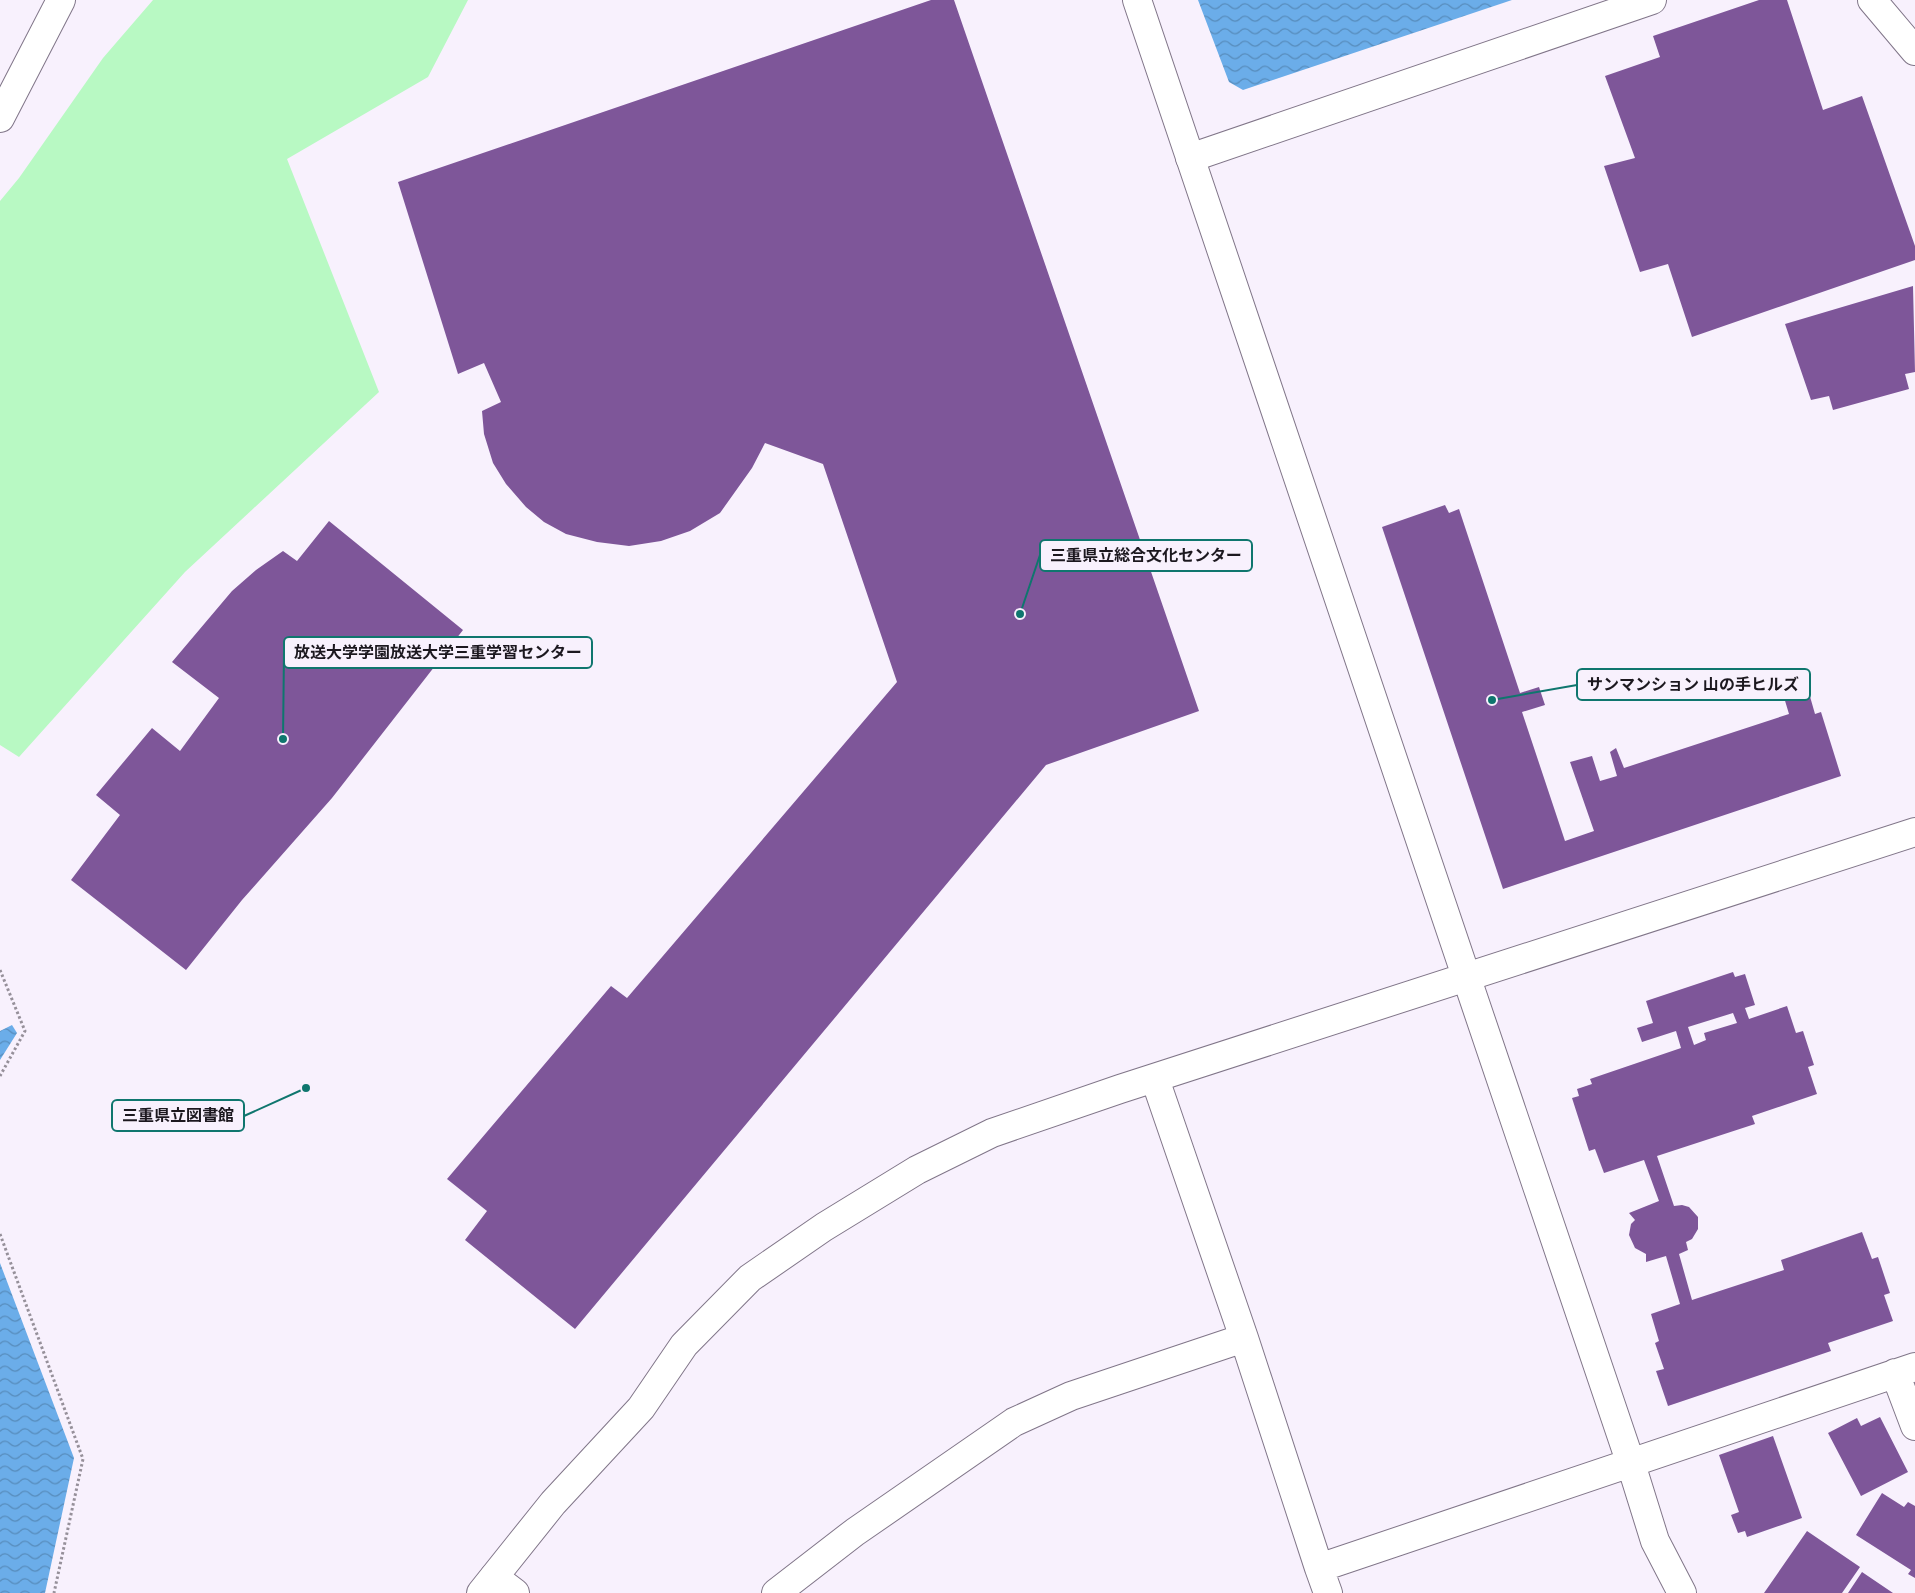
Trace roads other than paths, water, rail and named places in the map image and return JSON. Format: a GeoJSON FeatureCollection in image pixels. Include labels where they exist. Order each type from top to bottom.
{"type":"FeatureCollection","features":[{"type":"Feature","properties":{"kind":"street"},"geometry":{"type":"LineString","coordinates":[[0,118],[61,0]]}},
{"type":"Feature","properties":{"kind":"street"},"geometry":{"type":"LineString","coordinates":[[1137,0],[1631,1464],[1655,1541],[1682,1593]]}},
{"type":"Feature","properties":{"kind":"street"},"geometry":{"type":"LineString","coordinates":[[1190,158],[1652,0]]}},
{"type":"Feature","properties":{"kind":"street"},"geometry":{"type":"LineString","coordinates":[[1872,0],[1912,40]]}},
{"type":"Feature","properties":{"kind":"street"},"geometry":{"type":"LineString","coordinates":[[497,1588],[553,1503],[641,1408],[684,1345],[750,1278],[824,1227],[917,1170],[992,1134],[1120,1089],[1915,832]]}},
{"type":"Feature","properties":{"kind":"street"},"geometry":{"type":"LineString","coordinates":[[1155,1079],[1244,1338],[1323,1581],[1631,1464],[1905,1370],[1915,1426]]}},
{"type":"Feature","properties":{"kind":"street"},"geometry":{"type":"LineString","coordinates":[[776,1593],[855,1532],[1014,1422],[1071,1396],[1244,1338]]}},
{"type":"Feature","properties":{"kind":"water"},"geometry":{"type":"Polygon","coordinates":[[[1198,0],[1512,0],[1243,90],[1229,82],[1198,0]]]}},
{"type":"Feature","properties":{"kind":"water"},"geometry":{"type":"Polygon","coordinates":[[[12,1025],[17,1033],[0,1060],[0,1031],[12,1025]]]}},
{"type":"Feature","properties":{"kind":"water"},"geometry":{"type":"Polygon","coordinates":[[[0,1263],[74,1458],[45,1593],[0,1593],[0,1263]]]}},
{"type":"Feature","properties":{"kind":"place","name":"三重県立総合文化センター"},"geometry":{"type":"Point","coordinates":[1020,614]}},
{"type":"Feature","properties":{"kind":"place","name":"サンマンション 山の手ヒルズ"},"geometry":{"type":"Point","coordinates":[1492,700]}},
{"type":"Feature","properties":{"kind":"place","name":"放送大学学園放送大学三重学習センター"},"geometry":{"type":"Point","coordinates":[283,739]}},
{"type":"Feature","properties":{"kind":"place","name":"三重県立図書館"},"geometry":{"type":"Point","coordinates":[306,1088]}}]}
